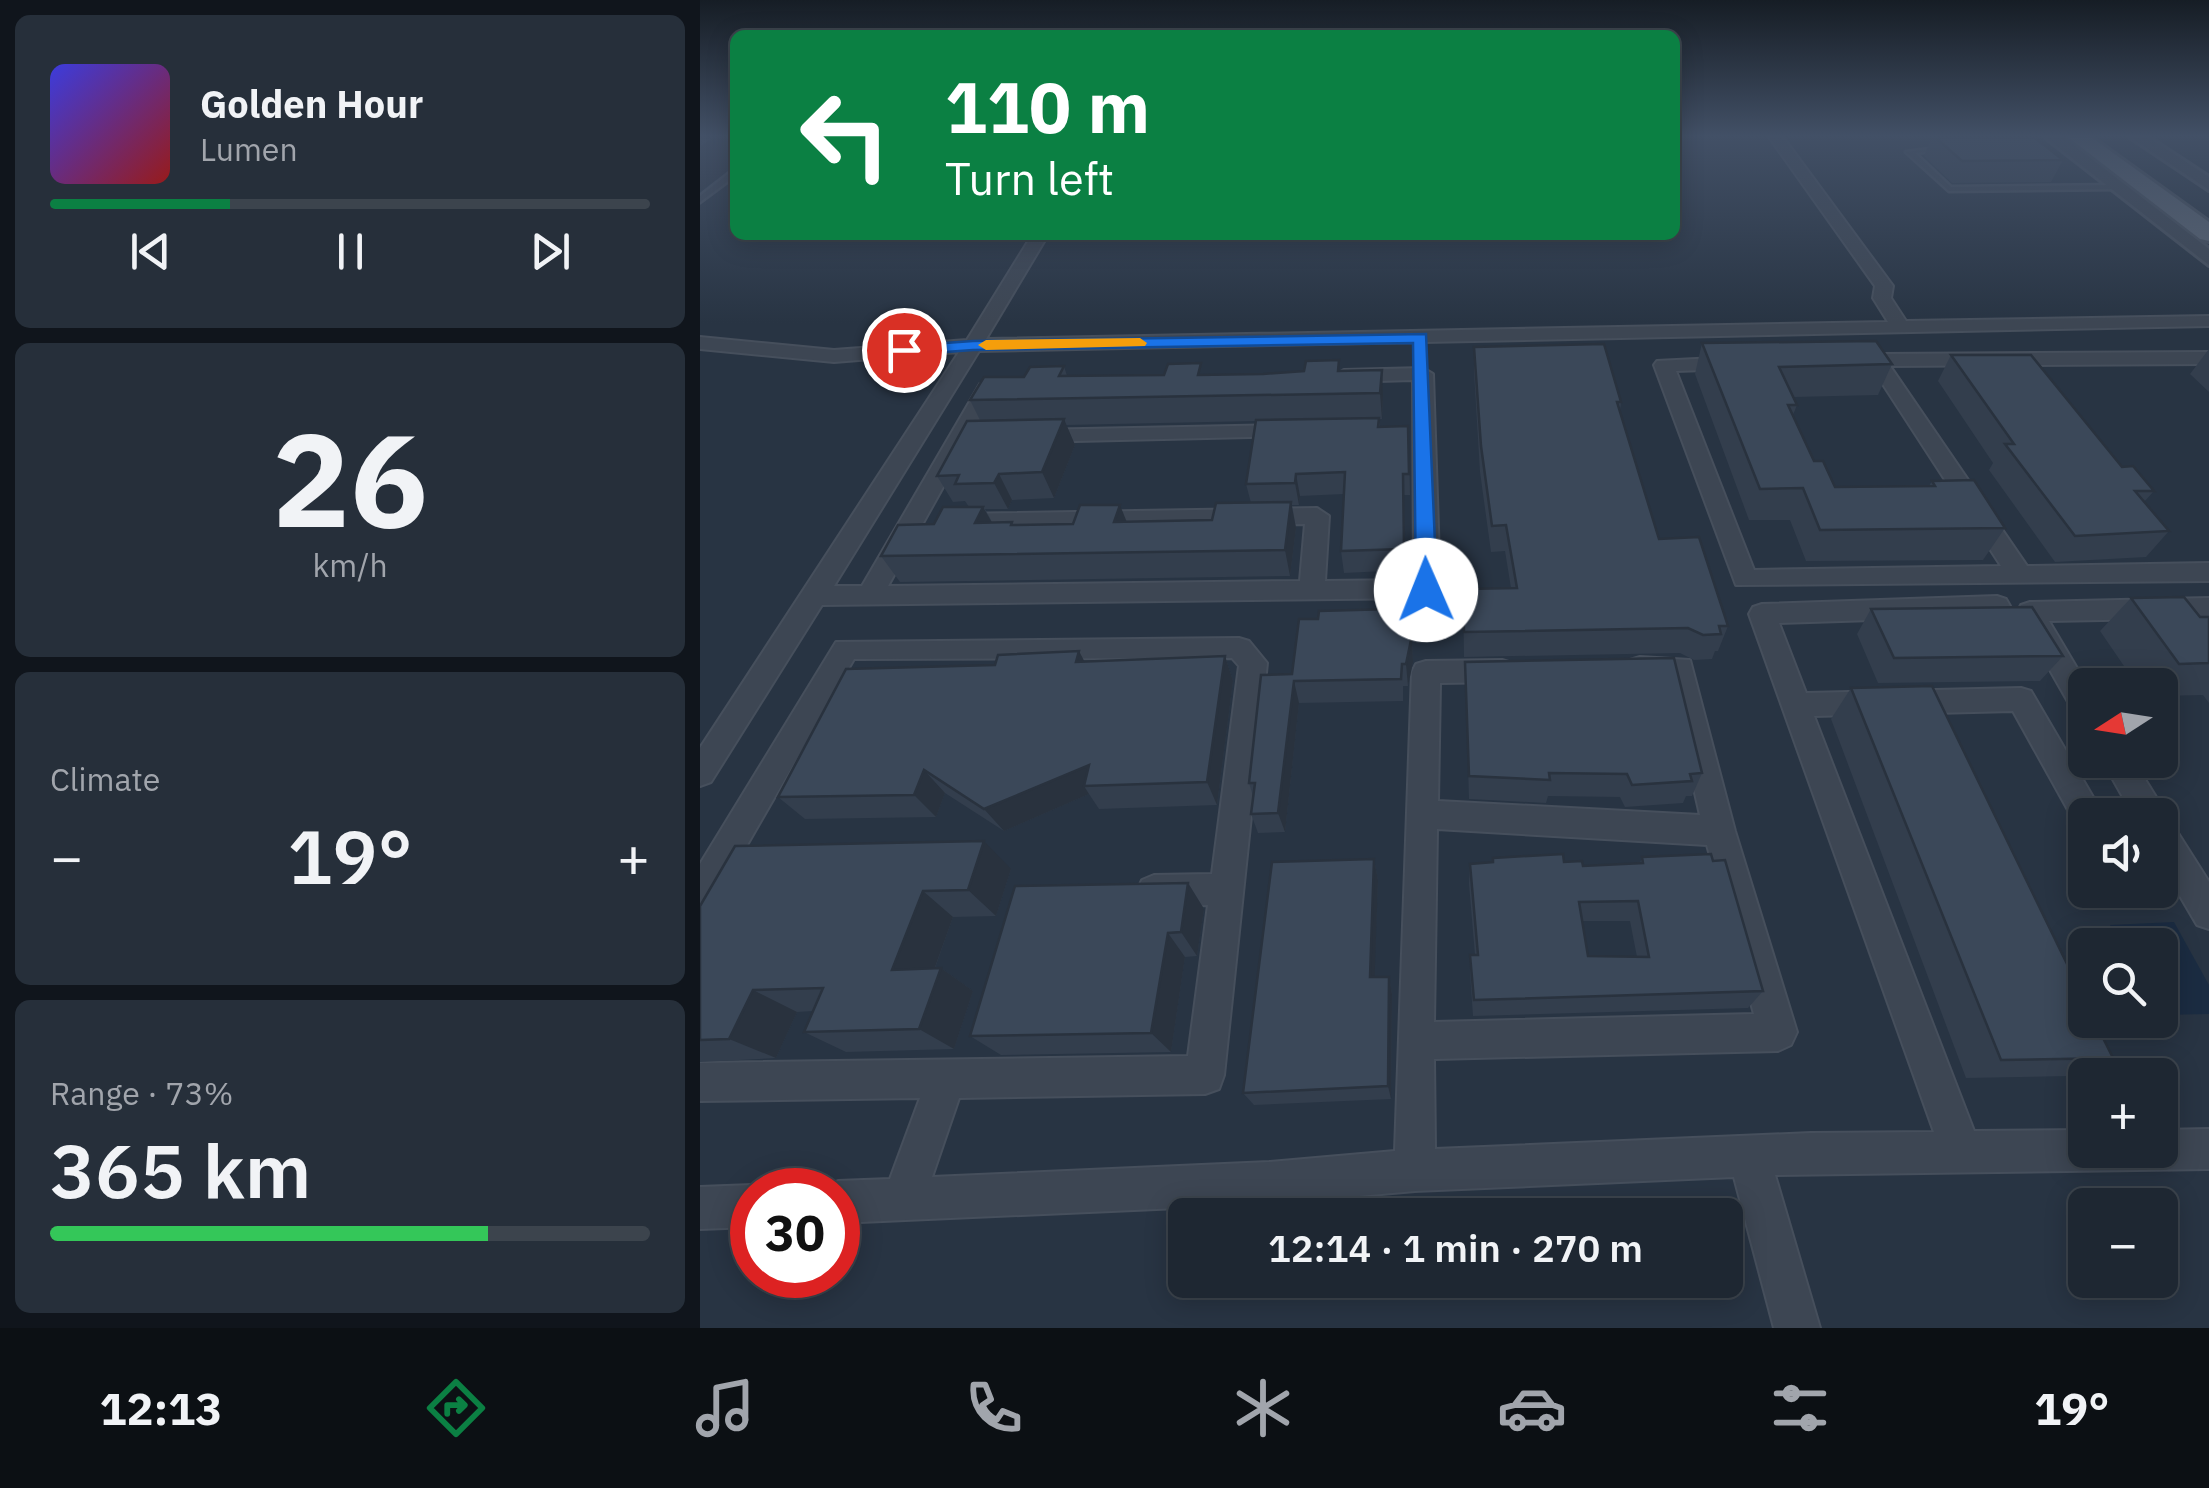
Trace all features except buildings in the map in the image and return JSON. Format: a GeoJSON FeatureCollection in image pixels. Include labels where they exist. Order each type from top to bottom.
{"type":"FeatureCollection","features":[{"type":"Feature","properties":{"kind":"main road"},"geometry":{"type":"LineString","coordinates":[[2154,199],[2209,234]]}},
{"type":"Feature","properties":{"kind":"street"},"geometry":{"type":"LineString","coordinates":[[1821,199],[1884,286],[1882,298],[1901,328]]}},
{"type":"Feature","properties":{"kind":"street"},"geometry":{"type":"LineString","coordinates":[[2134,199],[2209,259]]}},
{"type":"Feature","properties":{"kind":"street"},"geometry":{"type":"LineString","coordinates":[[700,773],[1037,240]]}},
{"type":"Feature","properties":{"kind":"street"},"geometry":{"type":"LineString","coordinates":[[700,343],[834,356],[973,345],[2209,321]]}},
{"type":"Feature","properties":{"kind":"street"},"geometry":{"type":"LineString","coordinates":[[1854,329],[2019,574]]}},
{"type":"Feature","properties":{"kind":"street"},"geometry":{"type":"LineString","coordinates":[[815,596],[1426,590],[1414,428],[1423,374],[1421,338]]}},
{"type":"Feature","properties":{"kind":"street"},"geometry":{"type":"LineString","coordinates":[[1838,361],[2209,358]]}},
{"type":"Feature","properties":{"kind":"street"},"geometry":{"type":"LineString","coordinates":[[1761,363],[1664,365],[1745,579],[2209,572]]}},
{"type":"Feature","properties":{"kind":"street"},"geometry":{"type":"LineString","coordinates":[[1324,376],[1423,374]]}},
{"type":"Feature","properties":{"kind":"street"},"geometry":{"type":"LineString","coordinates":[[870,595],[912,522],[971,437],[990,384],[1029,383]]}},
{"type":"Feature","properties":{"kind":"street"},"geometry":{"type":"LineString","coordinates":[[1019,436],[1308,430]]}},
{"type":"Feature","properties":{"kind":"street"},"geometry":{"type":"LineString","coordinates":[[912,522],[1317,516],[1312,590]]}},
{"type":"Feature","properties":{"kind":"street"},"geometry":{"type":"LineString","coordinates":[[1962,1152],[1762,614],[1997,606]]}},
{"type":"Feature","properties":{"kind":"street"},"geometry":{"type":"LineString","coordinates":[[2068,677],[2030,612],[2209,608]]}},
{"type":"Feature","properties":{"kind":"street"},"geometry":{"type":"LineString","coordinates":[[700,895],[846,650],[1240,648],[1253,663],[1205,1075],[700,1082]]}},
{"type":"Feature","properties":{"kind":"street"},"geometry":{"type":"LineString","coordinates":[[1415,1041],[1778,1032],[1720,831],[1680,668],[1602,669]]}},
{"type":"Feature","properties":{"kind":"street"},"geometry":{"type":"LineString","coordinates":[[1415,1170],[1426,672],[1544,670]]}},
{"type":"Feature","properties":{"kind":"street"},"geometry":{"type":"LineString","coordinates":[[1798,705],[2022,699],[2078,798]]}},
{"type":"Feature","properties":{"kind":"street"},"geometry":{"type":"LineString","coordinates":[[1423,814],[1720,831]]}},
{"type":"Feature","properties":{"kind":"street"},"geometry":{"type":"LineString","coordinates":[[2178,862],[2209,913]]}},
{"type":"Feature","properties":{"kind":"street"},"geometry":{"type":"LineString","coordinates":[[1118,892],[1228,889]]}},
{"type":"Feature","properties":{"kind":"street"},"geometry":{"type":"LineString","coordinates":[[904,1200],[946,1078]]}},
{"type":"Feature","properties":{"kind":"street"},"geometry":{"type":"LineString","coordinates":[[2178,1150],[2209,1150]]}},
{"type":"Feature","properties":{"kind":"street"},"geometry":{"type":"LineString","coordinates":[[860,1201],[1268,1183],[1415,1170],[1749,1156],[2068,1151]]}},
{"type":"Feature","properties":{"kind":"street"},"geometry":{"type":"LineString","coordinates":[[1749,1156],[1796,1328]]}},
{"type":"Feature","properties":{"kind":"street"},"geometry":{"type":"LineString","coordinates":[[700,1208],[730,1207]]}},
{"type":"Feature","properties":{"kind":"water"},"geometry":{"type":"Polygon","coordinates":[[[2174,922],[2177,928],[2112,928],[2110,925],[2174,922]]]}},
{"type":"Feature","properties":{"kind":"water"},"geometry":{"type":"Polygon","coordinates":[[[2178,929],[2209,985],[2209,1014],[2178,1015],[2178,929]]]}},
{"type":"Feature","properties":{"kind":"slow traffic"},"geometry":{"type":"LineString","coordinates":[[986,345],[1140,343]]}},
{"type":"Feature","properties":{"kind":"route"},"geometry":{"type":"LineString","coordinates":[[904,350],[973,345],[1421,338],[1426,590]]}}]}
